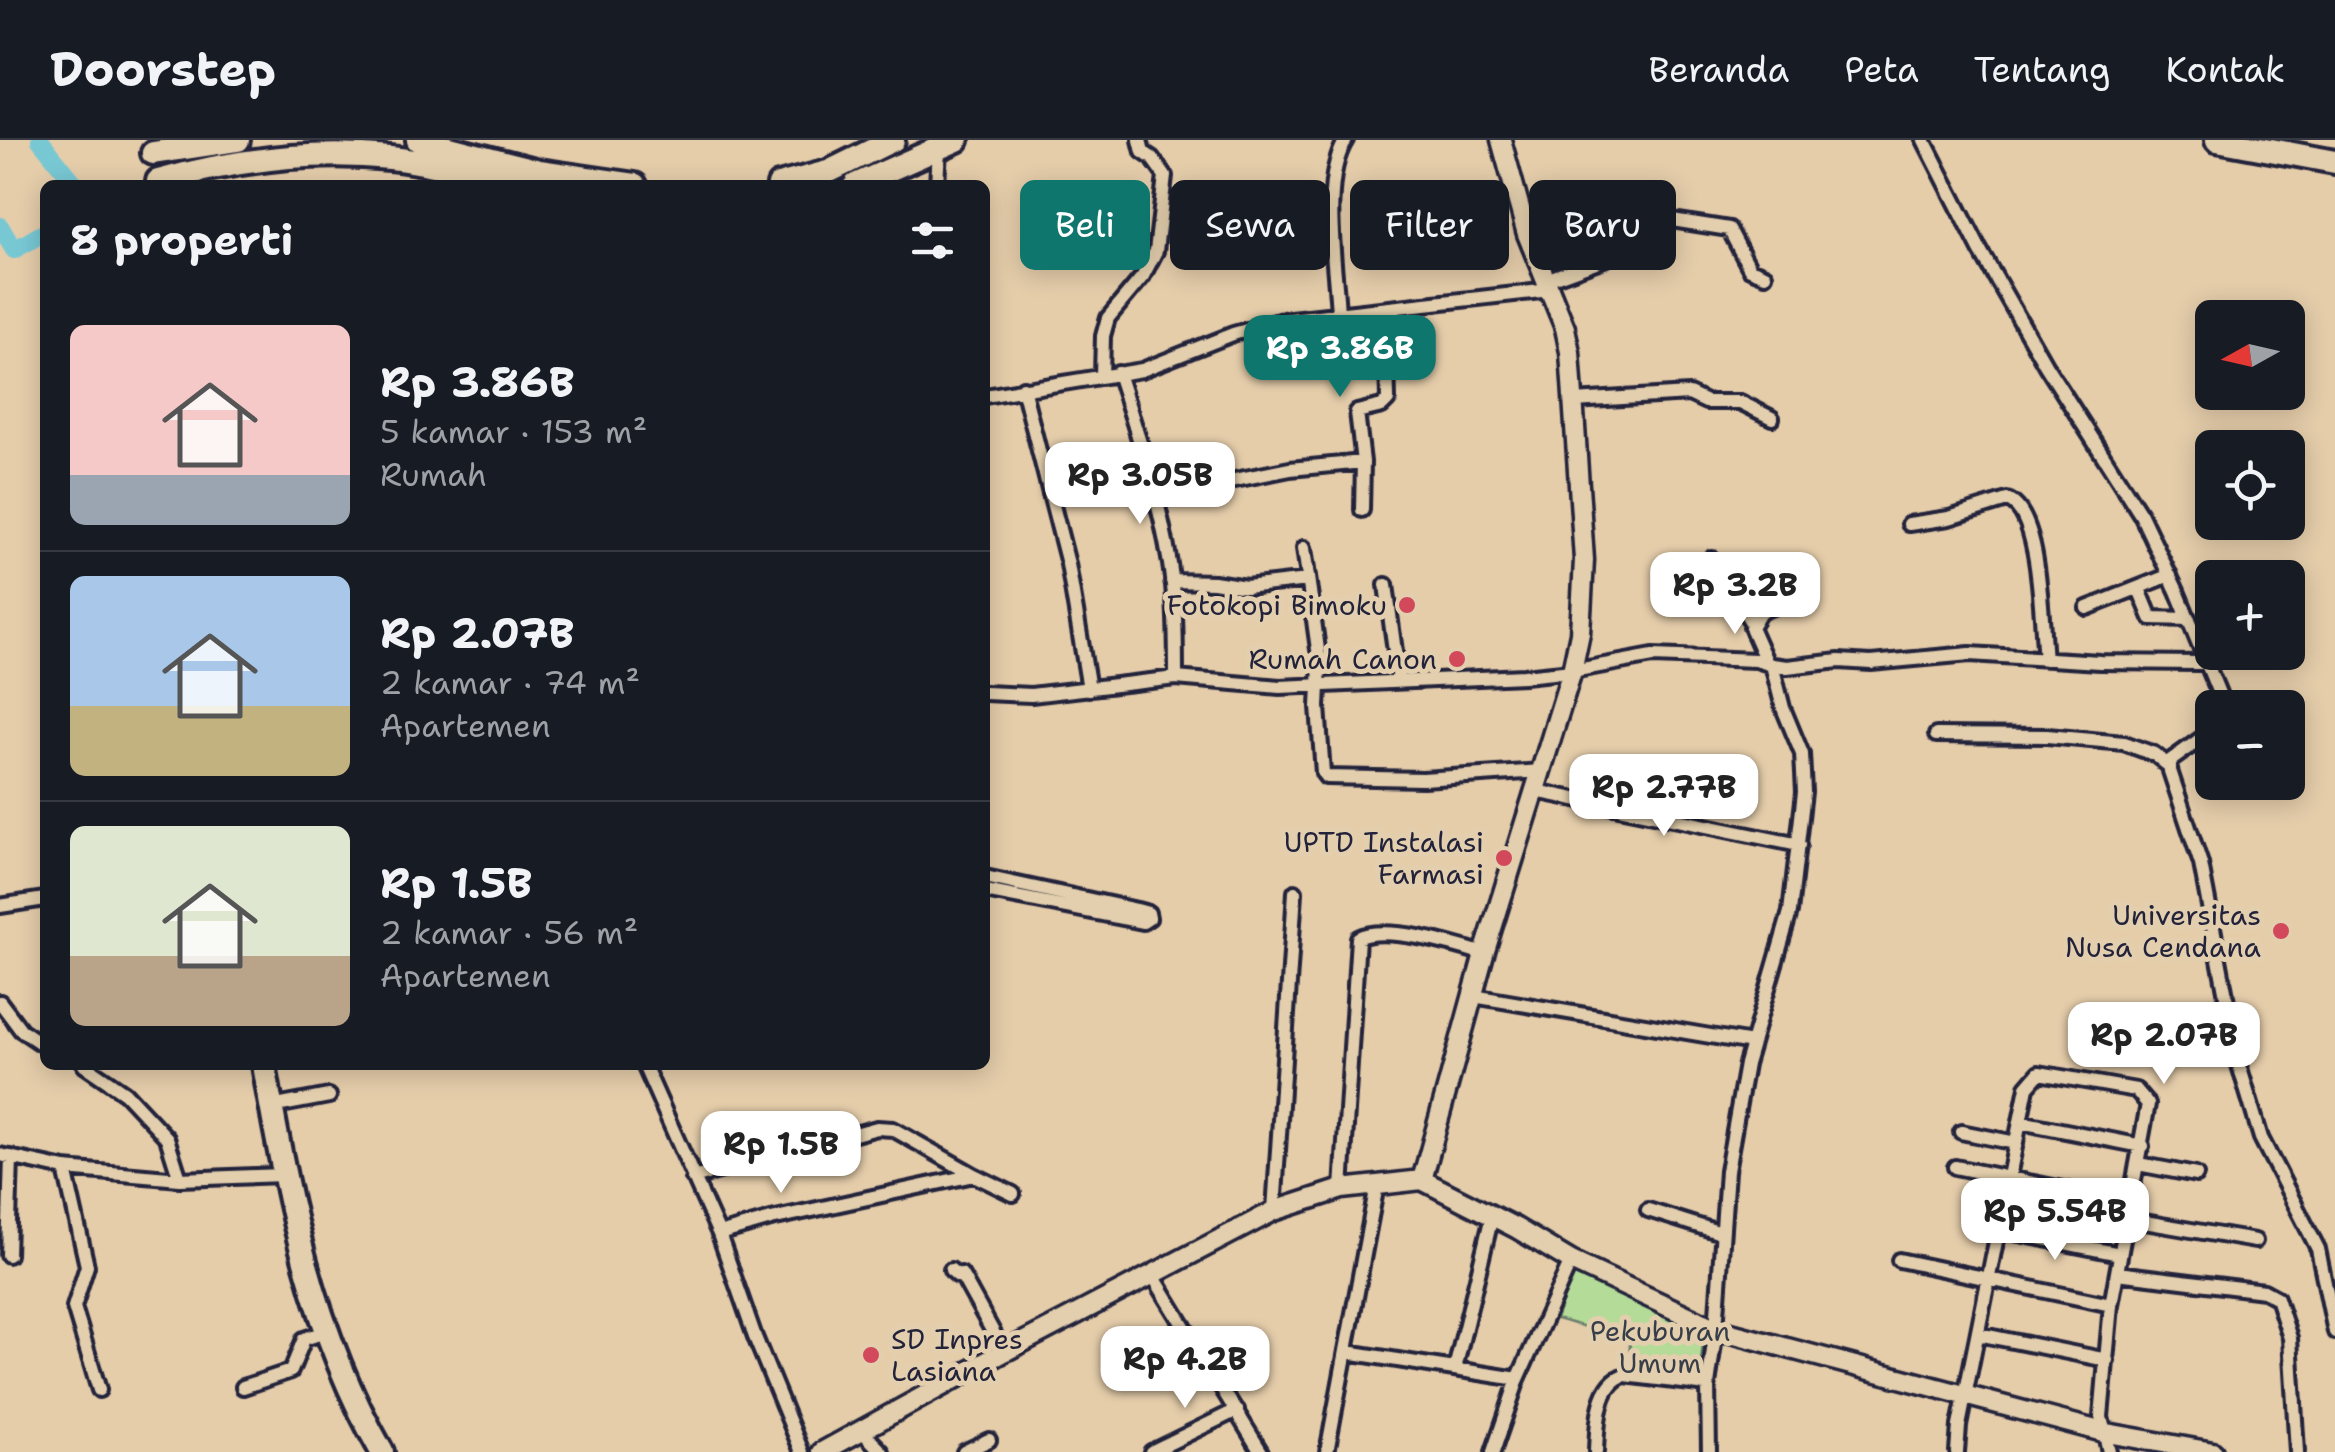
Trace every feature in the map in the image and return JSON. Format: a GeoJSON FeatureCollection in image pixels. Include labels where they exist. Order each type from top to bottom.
{"type":"FeatureCollection","features":[{"type":"Feature","properties":{"kind":"highway"},"geometry":{"type":"LineString","coordinates":[[158,180],[151,147],[238,140]]}},
{"type":"Feature","properties":{"kind":"highway"},"geometry":{"type":"LineString","coordinates":[[2217,140],[2254,143],[2335,162]]}},
{"type":"Feature","properties":{"kind":"highway"},"geometry":{"type":"LineString","coordinates":[[798,180],[828,172],[886,141]]}},
{"type":"Feature","properties":{"kind":"highway"},"geometry":{"type":"LineString","coordinates":[[866,180],[948,143]]}},
{"type":"Feature","properties":{"kind":"highway"},"geometry":{"type":"LineString","coordinates":[[430,150],[500,180]]}},
{"type":"Feature","properties":{"kind":"highway"},"geometry":{"type":"LineString","coordinates":[[170,180],[228,164],[306,156],[392,158],[430,150],[602,180]]}},
{"type":"Feature","properties":{"kind":"highway"},"geometry":{"type":"LineString","coordinates":[[265,1070],[283,1175],[325,1332],[347,1388],[382,1452]]}},
{"type":"Feature","properties":{"kind":"street"},"geometry":{"type":"LineString","coordinates":[[1102,376],[1105,326],[1155,256],[1164,207],[1166,176],[1143,152],[1140,140]]}},
{"type":"Feature","properties":{"kind":"street"},"geometry":{"type":"LineString","coordinates":[[1338,314],[1334,184],[1339,152],[1346,140]]}},
{"type":"Feature","properties":{"kind":"street"},"geometry":{"type":"LineString","coordinates":[[1501,140],[1529,234]]}},
{"type":"Feature","properties":{"kind":"street"},"geometry":{"type":"LineString","coordinates":[[1924,140],[2006,298],[2140,515],[2195,635]]}},
{"type":"Feature","properties":{"kind":"street"},"geometry":{"type":"LineString","coordinates":[[938,180],[948,143]]}},
{"type":"Feature","properties":{"kind":"street"},"geometry":{"type":"LineString","coordinates":[[1676,221],[1729,229],[1737,238],[1750,270],[1766,275]]}},
{"type":"Feature","properties":{"kind":"street"},"geometry":{"type":"LineString","coordinates":[[1422,1180],[1484,954],[1572,671],[1580,633],[1584,560],[1574,401],[1565,328],[1542,270]]}},
{"type":"Feature","properties":{"kind":"street"},"geometry":{"type":"LineString","coordinates":[[990,395],[1168,362],[1265,324],[1394,310],[1548,285],[1583,270]]}},
{"type":"Feature","properties":{"kind":"street"},"geometry":{"type":"LineString","coordinates":[[1362,510],[1363,462],[1357,412],[1382,406],[1388,400],[1387,358],[1394,310]]}},
{"type":"Feature","properties":{"kind":"street"},"geometry":{"type":"LineString","coordinates":[[1118,373],[1155,496],[1172,581],[1176,678]]}},
{"type":"Feature","properties":{"kind":"street"},"geometry":{"type":"LineString","coordinates":[[1023,388],[1072,579],[1090,688]]}},
{"type":"Feature","properties":{"kind":"street"},"geometry":{"type":"LineString","coordinates":[[1574,401],[1689,394],[1706,402],[1740,402],[1772,418]]}},
{"type":"Feature","properties":{"kind":"street"},"geometry":{"type":"LineString","coordinates":[[1155,496],[1290,469],[1363,462]]}},
{"type":"Feature","properties":{"kind":"street"},"geometry":{"type":"LineString","coordinates":[[1909,524],[1949,518],[2007,500],[2014,502],[2026,518],[2032,541],[2046,659]]}},
{"type":"Feature","properties":{"kind":"street"},"geometry":{"type":"LineString","coordinates":[[1304,548],[1320,664],[1322,774],[1423,779],[1542,771]]}},
{"type":"Feature","properties":{"kind":"street"},"geometry":{"type":"LineString","coordinates":[[1711,558],[1752,622]]}},
{"type":"Feature","properties":{"kind":"street"},"geometry":{"type":"LineString","coordinates":[[2088,608],[2170,575]]}},
{"type":"Feature","properties":{"kind":"street"},"geometry":{"type":"LineString","coordinates":[[1172,581],[1246,587],[1308,580]]}},
{"type":"Feature","properties":{"kind":"street"},"geometry":{"type":"LineString","coordinates":[[1386,585],[1399,681]]}},
{"type":"Feature","properties":{"kind":"street"},"geometry":{"type":"LineString","coordinates":[[2139,589],[2151,618],[2189,619]]}},
{"type":"Feature","properties":{"kind":"street"},"geometry":{"type":"LineString","coordinates":[[1709,1452],[1708,1384],[1716,1329],[1727,1171],[1752,1043],[1790,912],[1799,846],[1802,754],[1769,663],[1750,627],[1760,612],[1775,606]]}},
{"type":"Feature","properties":{"kind":"street"},"geometry":{"type":"LineString","coordinates":[[990,693],[1031,696],[1176,678],[1280,686],[1399,681],[1572,671],[1653,656],[1787,667],[1970,654],[2195,662]]}},
{"type":"Feature","properties":{"kind":"street"},"geometry":{"type":"LineString","coordinates":[[1936,735],[2046,736],[2124,743],[2154,754],[2169,766],[2200,864],[2239,1065],[2261,1138],[2318,1249],[2335,1332]]}},
{"type":"Feature","properties":{"kind":"street"},"geometry":{"type":"LineString","coordinates":[[2169,766],[2195,743]]}},
{"type":"Feature","properties":{"kind":"street"},"geometry":{"type":"LineString","coordinates":[[1536,791],[1799,846]]}},
{"type":"Feature","properties":{"kind":"street"},"geometry":{"type":"LineString","coordinates":[[990,879],[1137,910],[1148,913],[1149,918],[1144,922],[990,892]]}},
{"type":"Feature","properties":{"kind":"street"},"geometry":{"type":"LineString","coordinates":[[1274,1212],[1295,892]]}},
{"type":"Feature","properties":{"kind":"street"},"geometry":{"type":"LineString","coordinates":[[1,902],[40,899]]}},
{"type":"Feature","properties":{"kind":"street"},"geometry":{"type":"LineString","coordinates":[[1342,1190],[1358,938],[1374,934],[1415,937],[1484,954]]}},
{"type":"Feature","properties":{"kind":"street"},"geometry":{"type":"LineString","coordinates":[[1474,996],[1752,1043]]}},
{"type":"Feature","properties":{"kind":"street"},"geometry":{"type":"LineString","coordinates":[[0,1002],[21,1030],[40,1043]]}},
{"type":"Feature","properties":{"kind":"street"},"geometry":{"type":"LineString","coordinates":[[91,1070],[124,1093],[166,1138],[180,1179]]}},
{"type":"Feature","properties":{"kind":"street"},"geometry":{"type":"LineString","coordinates":[[646,1070],[719,1234],[755,1338],[802,1452]]}},
{"type":"Feature","properties":{"kind":"street"},"geometry":{"type":"LineString","coordinates":[[1958,1452],[2020,1122],[2028,1086],[2039,1073],[2136,1090],[2146,1099],[2149,1109],[2112,1305],[2100,1417],[2108,1443]]}},
{"type":"Feature","properties":{"kind":"street"},"geometry":{"type":"LineString","coordinates":[[272,1107],[329,1096]]}},
{"type":"Feature","properties":{"kind":"street"},"geometry":{"type":"LineString","coordinates":[[2020,1122],[2142,1146]]}},
{"type":"Feature","properties":{"kind":"street"},"geometry":{"type":"LineString","coordinates":[[693,1178],[877,1128],[892,1129],[1013,1194]]}},
{"type":"Feature","properties":{"kind":"street"},"geometry":{"type":"LineString","coordinates":[[1961,1132],[2016,1143]]}},
{"type":"Feature","properties":{"kind":"street"},"geometry":{"type":"LineString","coordinates":[[8,1255],[5,1156],[65,1169],[180,1179],[283,1175]]}},
{"type":"Feature","properties":{"kind":"street"},"geometry":{"type":"LineString","coordinates":[[2138,1164],[2196,1175]]}},
{"type":"Feature","properties":{"kind":"street"},"geometry":{"type":"LineString","coordinates":[[1955,1167],[2131,1202]]}},
{"type":"Feature","properties":{"kind":"street"},"geometry":{"type":"LineString","coordinates":[[65,1169],[87,1266],[74,1306],[99,1390]]}},
{"type":"Feature","properties":{"kind":"street"},"geometry":{"type":"LineString","coordinates":[[719,1234],[974,1175]]}},
{"type":"Feature","properties":{"kind":"street"},"geometry":{"type":"LineString","coordinates":[[822,1452],[1274,1212],[1342,1190],[1422,1180],[1571,1261],[1716,1329],[1966,1396],[2108,1443],[2213,1452]]}},
{"type":"Feature","properties":{"kind":"street"},"geometry":{"type":"LineString","coordinates":[[1326,1452],[1378,1185]]}},
{"type":"Feature","properties":{"kind":"street"},"geometry":{"type":"LineString","coordinates":[[1648,1210],[1721,1233]]}},
{"type":"Feature","properties":{"kind":"street"},"geometry":{"type":"LineString","coordinates":[[1455,1369],[1492,1216]]}},
{"type":"Feature","properties":{"kind":"street"},"geometry":{"type":"LineString","coordinates":[[2128,1219],[2255,1241]]}},
{"type":"Feature","properties":{"kind":"street"},"geometry":{"type":"LineString","coordinates":[[1999,1230],[2120,1254]]}},
{"type":"Feature","properties":{"kind":"street"},"geometry":{"type":"LineString","coordinates":[[1899,1260],[2112,1305]]}},
{"type":"Feature","properties":{"kind":"street"},"geometry":{"type":"LineString","coordinates":[[1493,1452],[1518,1379],[1571,1261]]}},
{"type":"Feature","properties":{"kind":"street"},"geometry":{"type":"LineString","coordinates":[[951,1270],[961,1274],[1004,1352]]}},
{"type":"Feature","properties":{"kind":"street"},"geometry":{"type":"LineString","coordinates":[[1152,1274],[1261,1452]]}},
{"type":"Feature","properties":{"kind":"street"},"geometry":{"type":"LineString","coordinates":[[2117,1274],[2264,1291],[2277,1298],[2290,1338],[2297,1452]]}},
{"type":"Feature","properties":{"kind":"street"},"geometry":{"type":"LineString","coordinates":[[243,1387],[291,1372],[304,1339],[325,1332]]}},
{"type":"Feature","properties":{"kind":"street"},"geometry":{"type":"LineString","coordinates":[[1978,1334],[2107,1360]]}},
{"type":"Feature","properties":{"kind":"street"},"geometry":{"type":"LineString","coordinates":[[1346,1352],[1518,1379]]}},
{"type":"Feature","properties":{"kind":"street"},"geometry":{"type":"LineString","coordinates":[[1596,1452],[1598,1421],[1608,1387],[1617,1377],[1708,1384]]}},
{"type":"Feature","properties":{"kind":"street"},"geometry":{"type":"LineString","coordinates":[[1151,1452],[1237,1410]]}},
{"type":"Feature","properties":{"kind":"street"},"geometry":{"type":"LineString","coordinates":[[862,1431],[882,1452]]}},
{"type":"Feature","properties":{"kind":"street"},"geometry":{"type":"LineString","coordinates":[[964,1452],[989,1440]]}},
{"type":"Feature","properties":{"kind":"green space","name":"Pekuburan Umum"},"geometry":{"type":"Polygon","coordinates":[[[1573,1272],[1704,1334],[1699,1380],[1629,1373],[1630,1339],[1556,1319],[1573,1272]]]}},
{"type":"Feature","properties":{"kind":"waterway"},"geometry":{"type":"LineString","coordinates":[[40,140],[72,180]]}},
{"type":"Feature","properties":{"kind":"waterway"},"geometry":{"type":"LineString","coordinates":[[0,226],[14,250],[40,235]]}},
{"type":"Feature","properties":{"kind":"place","name":"Fotokopi Bimoku"},"geometry":{"type":"Point","coordinates":[1407,605]}},
{"type":"Feature","properties":{"kind":"place","name":"Rumah Canon"},"geometry":{"type":"Point","coordinates":[1457,659]}},
{"type":"Feature","properties":{"kind":"place","name":"UPTD Instalasi Farmasi"},"geometry":{"type":"Point","coordinates":[1504,858]}},
{"type":"Feature","properties":{"kind":"place","name":"Universitas Nusa Cendana"},"geometry":{"type":"Point","coordinates":[2281,931]}},
{"type":"Feature","properties":{"kind":"place","name":"SD Inpres Lasiana"},"geometry":{"type":"Point","coordinates":[871,1355]}}]}
